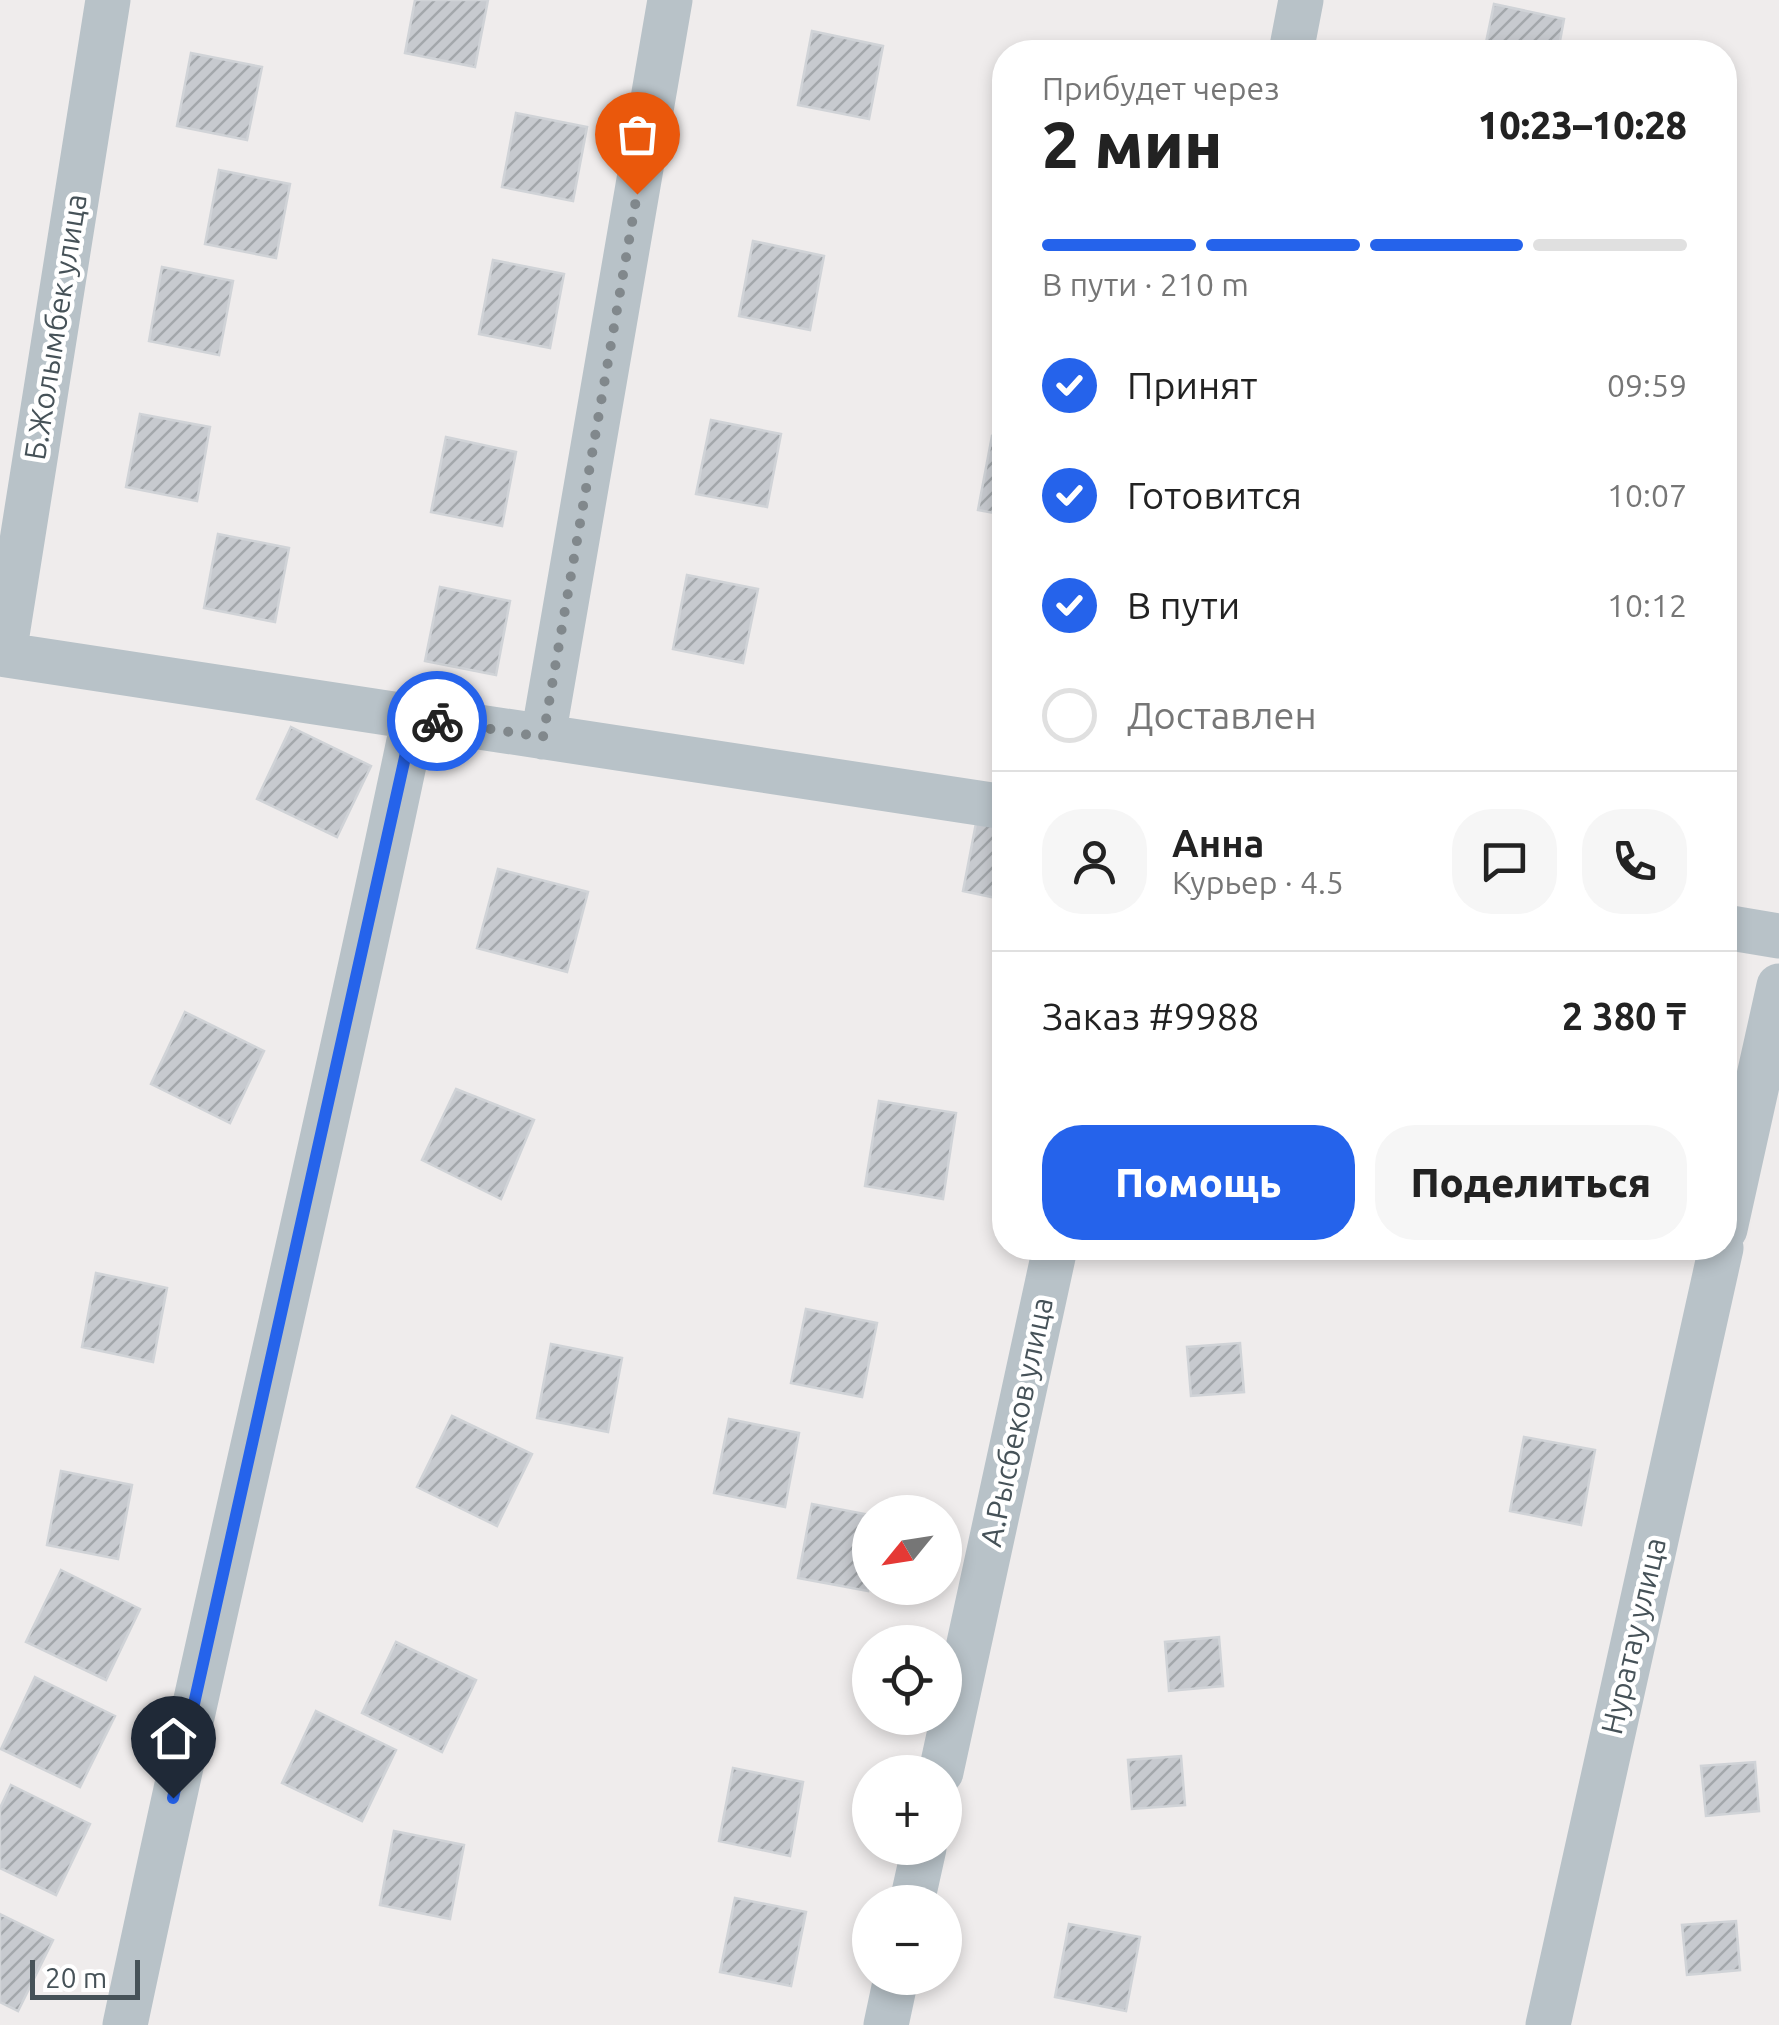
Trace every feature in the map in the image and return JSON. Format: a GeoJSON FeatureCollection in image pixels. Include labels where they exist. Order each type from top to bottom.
{"type":"FeatureCollection","features":[{"type":"Feature","properties":{"kind":"street","name":"Б.Жолымбек улица"},"geometry":{"type":"LineString","coordinates":[[2,654],[108,0]]}},
{"type":"Feature","properties":{"kind":"street"},"geometry":{"type":"LineString","coordinates":[[543,737],[670,0]]}},
{"type":"Feature","properties":{"kind":"street"},"geometry":{"type":"LineString","coordinates":[[1293,40],[1301,0]]}},
{"type":"Feature","properties":{"kind":"street"},"geometry":{"type":"LineString","coordinates":[[2,654],[992,806]]}},
{"type":"Feature","properties":{"kind":"street"},"geometry":{"type":"LineString","coordinates":[[125,2025],[204,1647],[370,927],[414,717]]}},
{"type":"Feature","properties":{"kind":"street"},"geometry":{"type":"LineString","coordinates":[[1737,929],[1779,936]]}},
{"type":"Feature","properties":{"kind":"street"},"geometry":{"type":"LineString","coordinates":[[1737,1174],[1779,986]]}},
{"type":"Feature","properties":{"kind":"street","name":"А.Рысбеков улица"},"geometry":{"type":"LineString","coordinates":[[944,1755],[1052,1260]]}},
{"type":"Feature","properties":{"kind":"street","name":"Нуратау улица"},"geometry":{"type":"LineString","coordinates":[[1548,2025],[1718,1260]]}},
{"type":"Feature","properties":{"kind":"street"},"geometry":{"type":"LineString","coordinates":[[886,2025],[892,1995]]}},
{"type":"Feature","properties":{"kind":"building"},"geometry":{"type":"Polygon","coordinates":[[[415,0],[488,0],[475,67],[405,53],[415,0]]]}},
{"type":"Feature","properties":{"kind":"building"},"geometry":{"type":"Polygon","coordinates":[[[1494,4],[1564,19],[1560,40],[1486,40],[1494,4]]]}},
{"type":"Feature","properties":{"kind":"building"},"geometry":{"type":"Polygon","coordinates":[[[812,31],[883,46],[869,119],[798,105],[812,31]]]}},
{"type":"Feature","properties":{"kind":"building"},"geometry":{"type":"Polygon","coordinates":[[[191,53],[262,67],[247,140],[177,126],[191,53]]]}},
{"type":"Feature","properties":{"kind":"building"},"geometry":{"type":"Polygon","coordinates":[[[516,113],[587,127],[573,201],[502,187],[516,113]]]}},
{"type":"Feature","properties":{"kind":"building"},"geometry":{"type":"Polygon","coordinates":[[[219,170],[290,184],[276,258],[205,244],[219,170]]]}},
{"type":"Feature","properties":{"kind":"building"},"geometry":{"type":"Polygon","coordinates":[[[753,241],[824,256],[810,330],[739,316],[753,241]]]}},
{"type":"Feature","properties":{"kind":"building"},"geometry":{"type":"Polygon","coordinates":[[[493,260],[564,274],[550,348],[479,334],[493,260]]]}},
{"type":"Feature","properties":{"kind":"building"},"geometry":{"type":"Polygon","coordinates":[[[162,267],[233,281],[219,355],[149,341],[162,267]]]}},
{"type":"Feature","properties":{"kind":"building"},"geometry":{"type":"Polygon","coordinates":[[[140,414],[210,427],[197,501],[126,487],[140,414]]]}},
{"type":"Feature","properties":{"kind":"building"},"geometry":{"type":"Polygon","coordinates":[[[711,420],[781,434],[767,507],[696,494],[711,420]]]}},
{"type":"Feature","properties":{"kind":"building"},"geometry":{"type":"Polygon","coordinates":[[[992,436],[992,513],[978,510],[992,436]]]}},
{"type":"Feature","properties":{"kind":"building"},"geometry":{"type":"Polygon","coordinates":[[[446,437],[516,452],[502,526],[431,512],[446,437]]]}},
{"type":"Feature","properties":{"kind":"building"},"geometry":{"type":"Polygon","coordinates":[[[218,534],[289,548],[275,622],[204,608],[218,534]]]}},
{"type":"Feature","properties":{"kind":"building"},"geometry":{"type":"Polygon","coordinates":[[[687,575],[758,589],[743,663],[673,649],[687,575]]]}},
{"type":"Feature","properties":{"kind":"building"},"geometry":{"type":"Polygon","coordinates":[[[440,587],[510,601],[496,675],[425,661],[440,587]]]}},
{"type":"Feature","properties":{"kind":"building"},"geometry":{"type":"Polygon","coordinates":[[[291,727],[371,766],[337,837],[257,799],[291,727]]]}},
{"type":"Feature","properties":{"kind":"building"},"geometry":{"type":"Polygon","coordinates":[[[977,818],[992,821],[992,897],[963,891],[977,818]]]}},
{"type":"Feature","properties":{"kind":"building"},"geometry":{"type":"Polygon","coordinates":[[[498,869],[588,892],[567,972],[477,948],[498,869]]]}},
{"type":"Feature","properties":{"kind":"building"},"geometry":{"type":"Polygon","coordinates":[[[185,1012],[264,1051],[230,1123],[151,1084],[185,1012]]]}},
{"type":"Feature","properties":{"kind":"building"},"geometry":{"type":"Polygon","coordinates":[[[456,1089],[534,1120],[501,1199],[422,1160],[456,1089]]]}},
{"type":"Feature","properties":{"kind":"building"},"geometry":{"type":"Polygon","coordinates":[[[879,1101],[956,1113],[943,1199],[865,1186],[879,1101]]]}},
{"type":"Feature","properties":{"kind":"building"},"geometry":{"type":"Polygon","coordinates":[[[96,1273],[167,1288],[153,1362],[82,1347],[96,1273]]]}},
{"type":"Feature","properties":{"kind":"building"},"geometry":{"type":"Polygon","coordinates":[[[806,1309],[877,1323],[862,1397],[791,1383],[806,1309]]]}},
{"type":"Feature","properties":{"kind":"building"},"geometry":{"type":"Polygon","coordinates":[[[1240,1343],[1244,1392],[1191,1396],[1187,1347],[1240,1343]]]}},
{"type":"Feature","properties":{"kind":"building"},"geometry":{"type":"Polygon","coordinates":[[[551,1344],[622,1358],[608,1432],[537,1418],[551,1344]]]}},
{"type":"Feature","properties":{"kind":"building"},"geometry":{"type":"Polygon","coordinates":[[[452,1416],[532,1454],[497,1526],[417,1487],[452,1416]]]}},
{"type":"Feature","properties":{"kind":"building"},"geometry":{"type":"Polygon","coordinates":[[[729,1419],[799,1433],[785,1507],[714,1493],[729,1419]]]}},
{"type":"Feature","properties":{"kind":"building"},"geometry":{"type":"Polygon","coordinates":[[[1524,1437],[1595,1450],[1581,1525],[1510,1511],[1524,1437]]]}},
{"type":"Feature","properties":{"kind":"building"},"geometry":{"type":"Polygon","coordinates":[[[61,1471],[132,1485],[118,1559],[47,1545],[61,1471]]]}},
{"type":"Feature","properties":{"kind":"building"},"geometry":{"type":"Polygon","coordinates":[[[812,1504],[852,1512],[852,1588],[798,1578],[812,1504]]]}},
{"type":"Feature","properties":{"kind":"building"},"geometry":{"type":"Polygon","coordinates":[[[61,1570],[140,1609],[106,1680],[26,1642],[61,1570]]]}},
{"type":"Feature","properties":{"kind":"building"},"geometry":{"type":"Polygon","coordinates":[[[1219,1637],[1223,1686],[1169,1691],[1165,1642],[1219,1637]]]}},
{"type":"Feature","properties":{"kind":"building"},"geometry":{"type":"Polygon","coordinates":[[[396,1642],[476,1680],[442,1752],[362,1713],[396,1642]]]}},
{"type":"Feature","properties":{"kind":"building"},"geometry":{"type":"Polygon","coordinates":[[[35,1677],[115,1716],[80,1787],[1,1749],[35,1677]]]}},
{"type":"Feature","properties":{"kind":"building"},"geometry":{"type":"Polygon","coordinates":[[[316,1711],[396,1750],[362,1821],[282,1783],[316,1711]]]}},
{"type":"Feature","properties":{"kind":"building"},"geometry":{"type":"Polygon","coordinates":[[[1181,1756],[1185,1805],[1132,1809],[1128,1760],[1181,1756]]]}},
{"type":"Feature","properties":{"kind":"building"},"geometry":{"type":"Polygon","coordinates":[[[1755,1762],[1759,1811],[1706,1816],[1701,1766],[1755,1762]]]}},
{"type":"Feature","properties":{"kind":"building"},"geometry":{"type":"Polygon","coordinates":[[[733,1768],[803,1782],[790,1856],[719,1841],[733,1768]]]}},
{"type":"Feature","properties":{"kind":"building"},"geometry":{"type":"Polygon","coordinates":[[[11,1785],[90,1824],[56,1895],[0,1868],[0,1808],[11,1785]]]}},
{"type":"Feature","properties":{"kind":"building"},"geometry":{"type":"Polygon","coordinates":[[[394,1831],[464,1845],[450,1919],[380,1905],[394,1831]]]}},
{"type":"Feature","properties":{"kind":"building"},"geometry":{"type":"Polygon","coordinates":[[[735,1898],[806,1912],[791,1986],[720,1972],[735,1898]]]}},
{"type":"Feature","properties":{"kind":"building"},"geometry":{"type":"Polygon","coordinates":[[[0,1914],[53,1940],[18,2011],[0,2002],[0,1914]]]}},
{"type":"Feature","properties":{"kind":"building"},"geometry":{"type":"Polygon","coordinates":[[[1736,1921],[1740,1970],[1687,1975],[1682,1925],[1736,1921]]]}},
{"type":"Feature","properties":{"kind":"building"},"geometry":{"type":"Polygon","coordinates":[[[1069,1924],[1140,1937],[1126,2011],[1055,1997],[1069,1924]]]}},
{"type":"Feature","properties":{"kind":"way so far"},"geometry":{"type":"LineString","coordinates":[[437,721],[543,737],[637,194]]}},
{"type":"Feature","properties":{"kind":"route"},"geometry":{"type":"LineString","coordinates":[[173,1798],[414,717],[437,721]]}}]}
